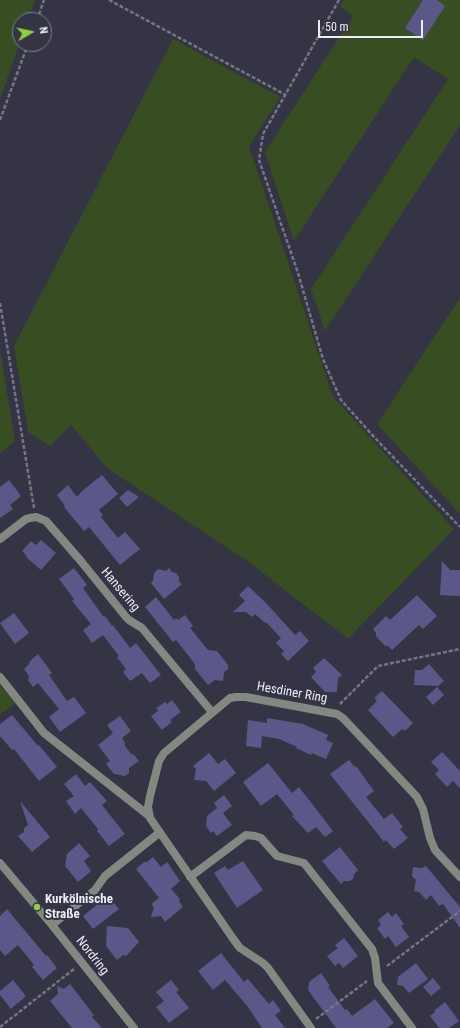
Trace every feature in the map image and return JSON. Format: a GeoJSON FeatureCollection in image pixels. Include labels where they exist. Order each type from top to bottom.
{"type":"FeatureCollection","features":[{"type":"Feature","properties":{"kind":"street"},"geometry":{"type":"LineString","coordinates":[[0,539],[26,520],[36,517]]}},
{"type":"Feature","properties":{"kind":"street","name":"Hansering"},"geometry":{"type":"LineString","coordinates":[[36,517],[46,521],[126,617],[142,628],[212,712]]}},
{"type":"Feature","properties":{"kind":"street"},"geometry":{"type":"LineString","coordinates":[[0,677],[44,734],[148,814],[159,833],[240,948],[268,968],[309,1026]]}},
{"type":"Feature","properties":{"kind":"street","name":"Hesdiner Ring"},"geometry":{"type":"LineString","coordinates":[[148,814],[150,796],[160,757],[230,698],[241,696],[332,712],[343,718],[417,797],[423,809],[430,838],[435,850],[460,877]]}},
{"type":"Feature","properties":{"kind":"street"},"geometry":{"type":"LineString","coordinates":[[52,925],[95,890],[105,876],[159,833]]}},
{"type":"Feature","properties":{"kind":"street"},"geometry":{"type":"LineString","coordinates":[[190,877],[246,835],[261,838],[278,856],[301,862],[308,867],[372,949],[375,958],[378,982],[412,1028]]}},
{"type":"Feature","properties":{"kind":"street","name":"Nordring"},"geometry":{"type":"LineString","coordinates":[[0,863],[52,925],[134,1028]]}},
{"type":"Feature","properties":{"kind":"path"},"geometry":{"type":"LineString","coordinates":[[39,12],[44,0]]}},
{"type":"Feature","properties":{"kind":"path"},"geometry":{"type":"LineString","coordinates":[[109,0],[286,95]]}},
{"type":"Feature","properties":{"kind":"path"},"geometry":{"type":"LineString","coordinates":[[339,0],[263,134],[258,160],[298,273],[323,359],[341,400],[460,527]]}},
{"type":"Feature","properties":{"kind":"path"},"geometry":{"type":"LineString","coordinates":[[0,120],[25,52]]}},
{"type":"Feature","properties":{"kind":"path"},"geometry":{"type":"LineString","coordinates":[[0,303],[36,517]]}},
{"type":"Feature","properties":{"kind":"path"},"geometry":{"type":"LineString","coordinates":[[332,712],[378,666],[460,649]]}},
{"type":"Feature","properties":{"kind":"path"},"geometry":{"type":"LineString","coordinates":[[309,1026],[460,911]]}},
{"type":"Feature","properties":{"kind":"path"},"geometry":{"type":"LineString","coordinates":[[0,1028],[82,963]]}},
{"type":"Feature","properties":{"kind":"green space"},"geometry":{"type":"Polygon","coordinates":[[[0,0],[35,0],[31,12],[12,12],[12,52],[16,52],[0,99],[0,0]]]}},
{"type":"Feature","properties":{"kind":"green space"},"geometry":{"type":"Polygon","coordinates":[[[344,0],[460,0],[460,125],[325,331],[311,289],[448,79],[414,57],[294,241],[265,152],[353,16],[340,7],[344,0]]]}},
{"type":"Feature","properties":{"kind":"green space"},"geometry":{"type":"Polygon","coordinates":[[[173,39],[280,97],[249,146],[333,397],[454,529],[348,639],[250,563],[107,468],[71,425],[50,446],[28,432],[14,346],[173,39]]]}},
{"type":"Feature","properties":{"kind":"green space"},"geometry":{"type":"Polygon","coordinates":[[[460,298],[460,514],[377,424],[460,298]]]}},
{"type":"Feature","properties":{"kind":"green space"},"geometry":{"type":"Polygon","coordinates":[[[0,350],[15,441],[0,453],[0,350]]]}},
{"type":"Feature","properties":{"kind":"green space"},"geometry":{"type":"Polygon","coordinates":[[[0,685],[15,703],[0,715],[0,685]]]}},
{"type":"Feature","properties":{"kind":"building"},"geometry":{"type":"Polygon","coordinates":[[[423,0],[437,0],[445,6],[423,40],[405,28],[423,0]]]}},
{"type":"Feature","properties":{"kind":"building"},"geometry":{"type":"Polygon","coordinates":[[[102,475],[118,494],[99,510],[103,515],[101,517],[118,538],[125,532],[140,549],[120,565],[89,527],[84,531],[64,507],[65,506],[57,495],[68,485],[77,497],[82,491],[102,475]]]}},
{"type":"Feature","properties":{"kind":"building"},"geometry":{"type":"Polygon","coordinates":[[[9,480],[21,496],[10,505],[13,509],[0,518],[0,487],[9,480]]]}},
{"type":"Feature","properties":{"kind":"building"},"geometry":{"type":"Polygon","coordinates":[[[128,490],[139,497],[127,507],[119,498],[128,490]]]}},
{"type":"Feature","properties":{"kind":"building"},"geometry":{"type":"Polygon","coordinates":[[[41,540],[56,553],[41,570],[26,557],[27,556],[22,551],[31,541],[36,545],[41,540]]]}},
{"type":"Feature","properties":{"kind":"building"},"geometry":{"type":"Polygon","coordinates":[[[442,561],[450,570],[460,570],[460,596],[440,595],[442,561]]]}},
{"type":"Feature","properties":{"kind":"building"},"geometry":{"type":"Polygon","coordinates":[[[74,568],[87,585],[83,588],[103,616],[106,617],[112,626],[113,625],[130,648],[136,643],[161,675],[150,683],[142,673],[130,681],[123,672],[126,669],[117,657],[119,656],[103,635],[92,643],[83,630],[91,624],[72,601],[74,599],[59,579],[74,568]]]}},
{"type":"Feature","properties":{"kind":"building"},"geometry":{"type":"Polygon","coordinates":[[[169,568],[172,572],[176,573],[182,584],[164,599],[151,583],[153,581],[154,573],[158,569],[166,571],[169,568]]]}},
{"type":"Feature","properties":{"kind":"building"},"geometry":{"type":"Polygon","coordinates":[[[248,586],[266,603],[295,635],[300,631],[309,641],[288,661],[281,654],[284,651],[276,643],[281,638],[266,622],[265,623],[255,614],[252,617],[246,612],[233,612],[245,601],[239,595],[248,586]]]}},
{"type":"Feature","properties":{"kind":"building"},"geometry":{"type":"Polygon","coordinates":[[[417,595],[437,616],[423,629],[419,625],[392,650],[388,646],[385,646],[376,636],[373,629],[386,616],[390,620],[417,595]]]}},
{"type":"Feature","properties":{"kind":"building"},"geometry":{"type":"Polygon","coordinates":[[[156,597],[174,620],[176,618],[178,620],[185,615],[193,626],[190,628],[208,650],[217,651],[228,665],[228,669],[224,672],[223,681],[215,680],[208,685],[195,669],[195,664],[176,640],[173,642],[145,607],[156,597]]]}},
{"type":"Feature","properties":{"kind":"building"},"geometry":{"type":"Polygon","coordinates":[[[14,613],[29,633],[15,644],[0,623],[14,613]]]}},
{"type":"Feature","properties":{"kind":"building"},"geometry":{"type":"Polygon","coordinates":[[[38,654],[52,673],[49,675],[67,701],[74,697],[86,713],[60,732],[49,717],[59,709],[38,683],[33,687],[28,680],[29,676],[24,669],[38,654]]]}},
{"type":"Feature","properties":{"kind":"building"},"geometry":{"type":"Polygon","coordinates":[[[324,658],[342,675],[338,678],[337,692],[325,692],[311,677],[316,672],[313,668],[324,658]]]}},
{"type":"Feature","properties":{"kind":"building"},"geometry":{"type":"Polygon","coordinates":[[[429,664],[444,681],[438,686],[414,685],[415,670],[422,670],[429,664]]]}},
{"type":"Feature","properties":{"kind":"building"},"geometry":{"type":"Polygon","coordinates":[[[437,687],[444,695],[433,705],[426,697],[437,687]]]}},
{"type":"Feature","properties":{"kind":"building"},"geometry":{"type":"Polygon","coordinates":[[[382,691],[413,723],[405,731],[402,729],[393,737],[368,710],[377,701],[374,698],[382,691]]]}},
{"type":"Feature","properties":{"kind":"building"},"geometry":{"type":"Polygon","coordinates":[[[172,700],[181,712],[170,720],[172,722],[162,730],[151,716],[158,711],[156,708],[165,702],[167,704],[172,700]]]}},
{"type":"Feature","properties":{"kind":"building"},"geometry":{"type":"Polygon","coordinates":[[[12,715],[57,767],[39,781],[14,749],[12,750],[0,736],[0,724],[12,715]]]}},
{"type":"Feature","properties":{"kind":"building"},"geometry":{"type":"Polygon","coordinates":[[[120,716],[131,731],[122,738],[125,746],[139,761],[129,768],[129,773],[125,776],[114,774],[106,764],[110,761],[98,745],[113,733],[107,725],[120,716]]]}},
{"type":"Feature","properties":{"kind":"building"},"geometry":{"type":"Polygon","coordinates":[[[267,718],[303,724],[328,735],[326,740],[333,743],[326,759],[312,753],[311,755],[279,739],[262,736],[261,748],[246,746],[248,720],[267,723],[267,718]]]}},
{"type":"Feature","properties":{"kind":"building"},"geometry":{"type":"Polygon","coordinates":[[[442,752],[460,771],[460,788],[453,781],[447,787],[435,774],[439,770],[431,762],[442,752]]]}},
{"type":"Feature","properties":{"kind":"building"},"geometry":{"type":"Polygon","coordinates":[[[209,753],[218,764],[225,759],[236,773],[214,791],[206,781],[194,780],[196,769],[193,766],[209,753]]]}},
{"type":"Feature","properties":{"kind":"building"},"geometry":{"type":"Polygon","coordinates":[[[349,760],[355,767],[356,766],[374,791],[366,797],[384,819],[392,813],[403,827],[400,829],[408,838],[394,849],[386,840],[384,842],[330,774],[349,760]]]}},
{"type":"Feature","properties":{"kind":"building"},"geometry":{"type":"Polygon","coordinates":[[[268,763],[292,793],[299,787],[333,831],[325,837],[316,827],[308,833],[292,816],[294,815],[277,794],[261,806],[243,782],[268,763]]]}},
{"type":"Feature","properties":{"kind":"building"},"geometry":{"type":"Polygon","coordinates":[[[76,774],[85,786],[90,782],[107,801],[102,805],[125,834],[109,846],[97,831],[98,829],[81,808],[75,814],[66,801],[74,796],[64,784],[76,774]]]}},
{"type":"Feature","properties":{"kind":"building"},"geometry":{"type":"Polygon","coordinates":[[[224,795],[232,806],[223,813],[232,825],[217,836],[213,831],[211,833],[206,826],[207,816],[217,808],[214,803],[224,795]]]}},
{"type":"Feature","properties":{"kind":"building"},"geometry":{"type":"Polygon","coordinates":[[[20,801],[50,837],[32,852],[18,836],[24,832],[24,828],[28,825],[20,801]]]}},
{"type":"Feature","properties":{"kind":"building"},"geometry":{"type":"Polygon","coordinates":[[[79,843],[90,856],[84,861],[91,871],[78,882],[65,866],[67,854],[79,843]]]}},
{"type":"Feature","properties":{"kind":"building"},"geometry":{"type":"Polygon","coordinates":[[[340,847],[358,870],[354,874],[353,879],[350,881],[344,881],[341,884],[322,861],[340,847]]]}},
{"type":"Feature","properties":{"kind":"building"},"geometry":{"type":"Polygon","coordinates":[[[153,857],[161,867],[167,862],[180,881],[171,889],[180,899],[179,901],[183,907],[165,922],[161,916],[151,917],[154,907],[151,904],[159,898],[136,869],[153,857]]]}},
{"type":"Feature","properties":{"kind":"building"},"geometry":{"type":"Polygon","coordinates":[[[243,861],[263,890],[237,908],[214,873],[225,866],[228,870],[243,861]]]}},
{"type":"Feature","properties":{"kind":"building"},"geometry":{"type":"Polygon","coordinates":[[[426,866],[460,907],[460,928],[443,904],[439,906],[431,895],[426,900],[419,892],[414,891],[416,880],[412,876],[413,867],[422,868],[426,866]]]}},
{"type":"Feature","properties":{"kind":"building"},"geometry":{"type":"Polygon","coordinates":[[[108,896],[119,909],[93,929],[83,916],[108,896]]]}},
{"type":"Feature","properties":{"kind":"building"},"geometry":{"type":"Polygon","coordinates":[[[7,909],[57,968],[43,980],[32,967],[34,965],[18,945],[5,956],[0,950],[0,916],[7,909]]]}},
{"type":"Feature","properties":{"kind":"building"},"geometry":{"type":"Polygon","coordinates":[[[388,912],[392,917],[396,913],[404,924],[401,926],[409,937],[396,947],[388,936],[385,939],[377,928],[381,925],[378,920],[388,912]]]}},
{"type":"Feature","properties":{"kind":"building"},"geometry":{"type":"Polygon","coordinates":[[[107,926],[128,928],[139,942],[126,956],[123,955],[117,960],[106,946],[107,926]]]}},
{"type":"Feature","properties":{"kind":"building"},"geometry":{"type":"Polygon","coordinates":[[[344,938],[358,956],[343,968],[339,963],[335,966],[327,956],[338,948],[335,945],[344,938]]]}},
{"type":"Feature","properties":{"kind":"building"},"geometry":{"type":"Polygon","coordinates":[[[221,953],[244,982],[248,979],[269,1004],[273,1000],[281,1011],[275,1015],[285,1028],[262,1028],[248,1007],[225,980],[213,990],[198,971],[221,953]]]}},
{"type":"Feature","properties":{"kind":"building"},"geometry":{"type":"Polygon","coordinates":[[[416,963],[428,979],[409,993],[403,986],[397,985],[398,977],[416,963]]]}},
{"type":"Feature","properties":{"kind":"building"},"geometry":{"type":"Polygon","coordinates":[[[321,973],[330,986],[328,987],[345,1010],[347,1009],[352,1016],[375,999],[394,1023],[387,1028],[336,1028],[308,990],[309,982],[321,973]]]}},
{"type":"Feature","properties":{"kind":"building"},"geometry":{"type":"Polygon","coordinates":[[[433,978],[441,988],[431,996],[423,987],[433,978]]]}},
{"type":"Feature","properties":{"kind":"building"},"geometry":{"type":"Polygon","coordinates":[[[13,980],[26,996],[11,1009],[0,995],[0,991],[13,980]]]}},
{"type":"Feature","properties":{"kind":"building"},"geometry":{"type":"Polygon","coordinates":[[[171,980],[179,990],[176,992],[189,1008],[169,1023],[156,1007],[164,1001],[156,992],[171,980]]]}},
{"type":"Feature","properties":{"kind":"building"},"geometry":{"type":"Polygon","coordinates":[[[70,984],[94,1015],[92,1017],[102,1028],[72,1028],[50,1001],[58,994],[57,986],[64,989],[70,984]]]}},
{"type":"Feature","properties":{"kind":"building"},"geometry":{"type":"Polygon","coordinates":[[[445,1002],[459,1021],[449,1028],[439,1028],[430,1016],[445,1002]]]}},
{"type":"Feature","properties":{"kind":"place","name":"Kurkölnische Straße"},"geometry":{"type":"Point","coordinates":[37,907]}}]}
